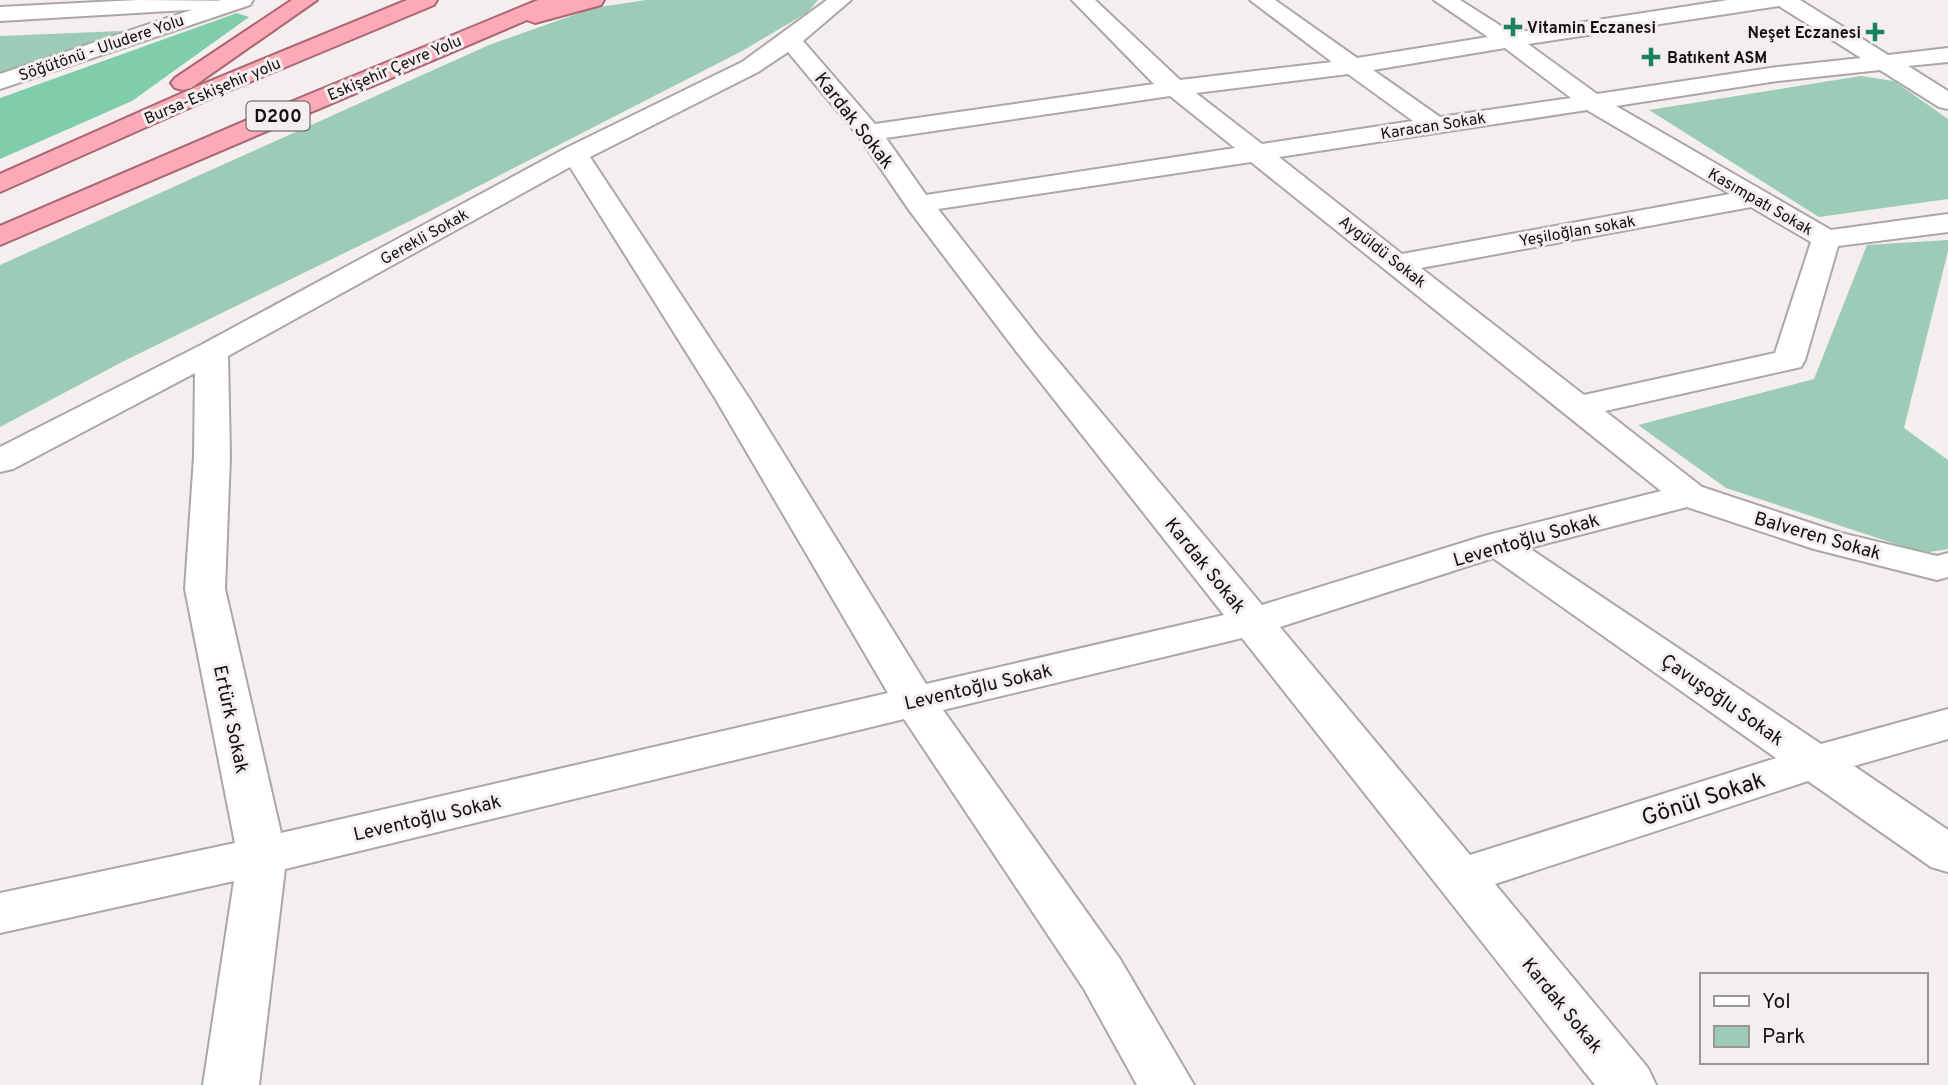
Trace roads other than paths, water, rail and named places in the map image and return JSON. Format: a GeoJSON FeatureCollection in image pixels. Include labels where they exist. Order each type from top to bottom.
{"type":"FeatureCollection","features":[{"type":"Feature","properties":{"kind":"highway"},"geometry":{"type":"LineString","coordinates":[[0,183],[193,77],[306,0]]}},
{"type":"Feature","properties":{"kind":"highway","name":"Bursa-Eskişehir yolu"},"geometry":{"type":"LineString","coordinates":[[0,183],[208,91],[426,0]]}},
{"type":"Feature","properties":{"kind":"highway","name":"Eskişehir Çevre Yolu"},"geometry":{"type":"LineString","coordinates":[[0,236],[557,0]]}},
{"type":"Feature","properties":{"kind":"highway"},"geometry":{"type":"LineString","coordinates":[[489,28],[593,0]]}},
{"type":"Feature","properties":{"kind":"street","name":"Gerekli Sokak"},"geometry":{"type":"LineString","coordinates":[[0,461],[212,352],[575,154],[750,67],[790,40],[840,0]]}},
{"type":"Feature","properties":{"kind":"street","name":"Aygüldü Sokak"},"geometry":{"type":"LineString","coordinates":[[1083,0],[1158,75],[1689,495]]}},
{"type":"Feature","properties":{"kind":"street"},"geometry":{"type":"LineString","coordinates":[[1261,0],[1433,124]]}},
{"type":"Feature","properties":{"kind":"street","name":"Kasımpatı Sokak"},"geometry":{"type":"LineString","coordinates":[[1445,0],[1511,42],[1593,103],[1826,239],[1789,360],[1578,407]]}},
{"type":"Feature","properties":{"kind":"street"},"geometry":{"type":"LineString","coordinates":[[1633,0],[1662,15]]}},
{"type":"Feature","properties":{"kind":"street"},"geometry":{"type":"LineString","coordinates":[[869,133],[1175,88],[1354,66],[1662,15],[1777,0]]}},
{"type":"Feature","properties":{"kind":"street"},"geometry":{"type":"LineString","coordinates":[[1785,0],[1948,102]]}},
{"type":"Feature","properties":{"kind":"street"},"geometry":{"type":"LineString","coordinates":[[0,14],[239,1]]}},
{"type":"Feature","properties":{"kind":"street","name":"Söğütönü - Uludere Yolu"},"geometry":{"type":"LineString","coordinates":[[0,82],[239,1]]}},
{"type":"Feature","properties":{"kind":"street","name":"Kardak Sokak"},"geometry":{"type":"LineString","coordinates":[[790,40],[869,133],[919,204],[1027,344],[1628,1085]]}},
{"type":"Feature","properties":{"kind":"street","name":"Karacan Sokak"},"geometry":{"type":"LineString","coordinates":[[919,204],[1777,74],[1948,55]]}},
{"type":"Feature","properties":{"kind":"street"},"geometry":{"type":"LineString","coordinates":[[575,154],[732,398],[914,701],[1102,974],[1166,1085]]}},
{"type":"Feature","properties":{"kind":"street","name":"Yeşiloğlan sokak"},"geometry":{"type":"LineString","coordinates":[[1399,263],[1754,198]]}},
{"type":"Feature","properties":{"kind":"street"},"geometry":{"type":"LineString","coordinates":[[1826,239],[1948,223]]}},
{"type":"Feature","properties":{"kind":"street","name":"Ertürk Sokak"},"geometry":{"type":"LineString","coordinates":[[212,352],[212,457],[205,589],[262,856],[231,1085]]}},
{"type":"Feature","properties":{"kind":"street","name":"Leventoğlu Sokak"},"geometry":{"type":"LineString","coordinates":[[0,913],[262,856],[1252,622],[1498,544],[1689,495]]}},
{"type":"Feature","properties":{"kind":"street","name":"Balveren Sokak"},"geometry":{"type":"LineString","coordinates":[[1689,495],[1828,541],[1937,568],[1948,565]]}},
{"type":"Feature","properties":{"kind":"street","name":"Çavuşoğlu Sokak"},"geometry":{"type":"LineString","coordinates":[[1498,544],[1948,854]]}},
{"type":"Feature","properties":{"kind":"street","name":"Gönül Sokak"},"geometry":{"type":"LineString","coordinates":[[1459,877],[1814,762],[1948,724]]}},
{"type":"Feature","properties":{"kind":"place","name":"Vitamin Eczanesi"},"geometry":{"type":"Point","coordinates":[1513,27]}},
{"type":"Feature","properties":{"kind":"place","name":"Neşet Eczanesi"},"geometry":{"type":"Point","coordinates":[1875,32]}},
{"type":"Feature","properties":{"kind":"place","name":"Batıkent ASM"},"geometry":{"type":"Point","coordinates":[1651,57]}}]}
